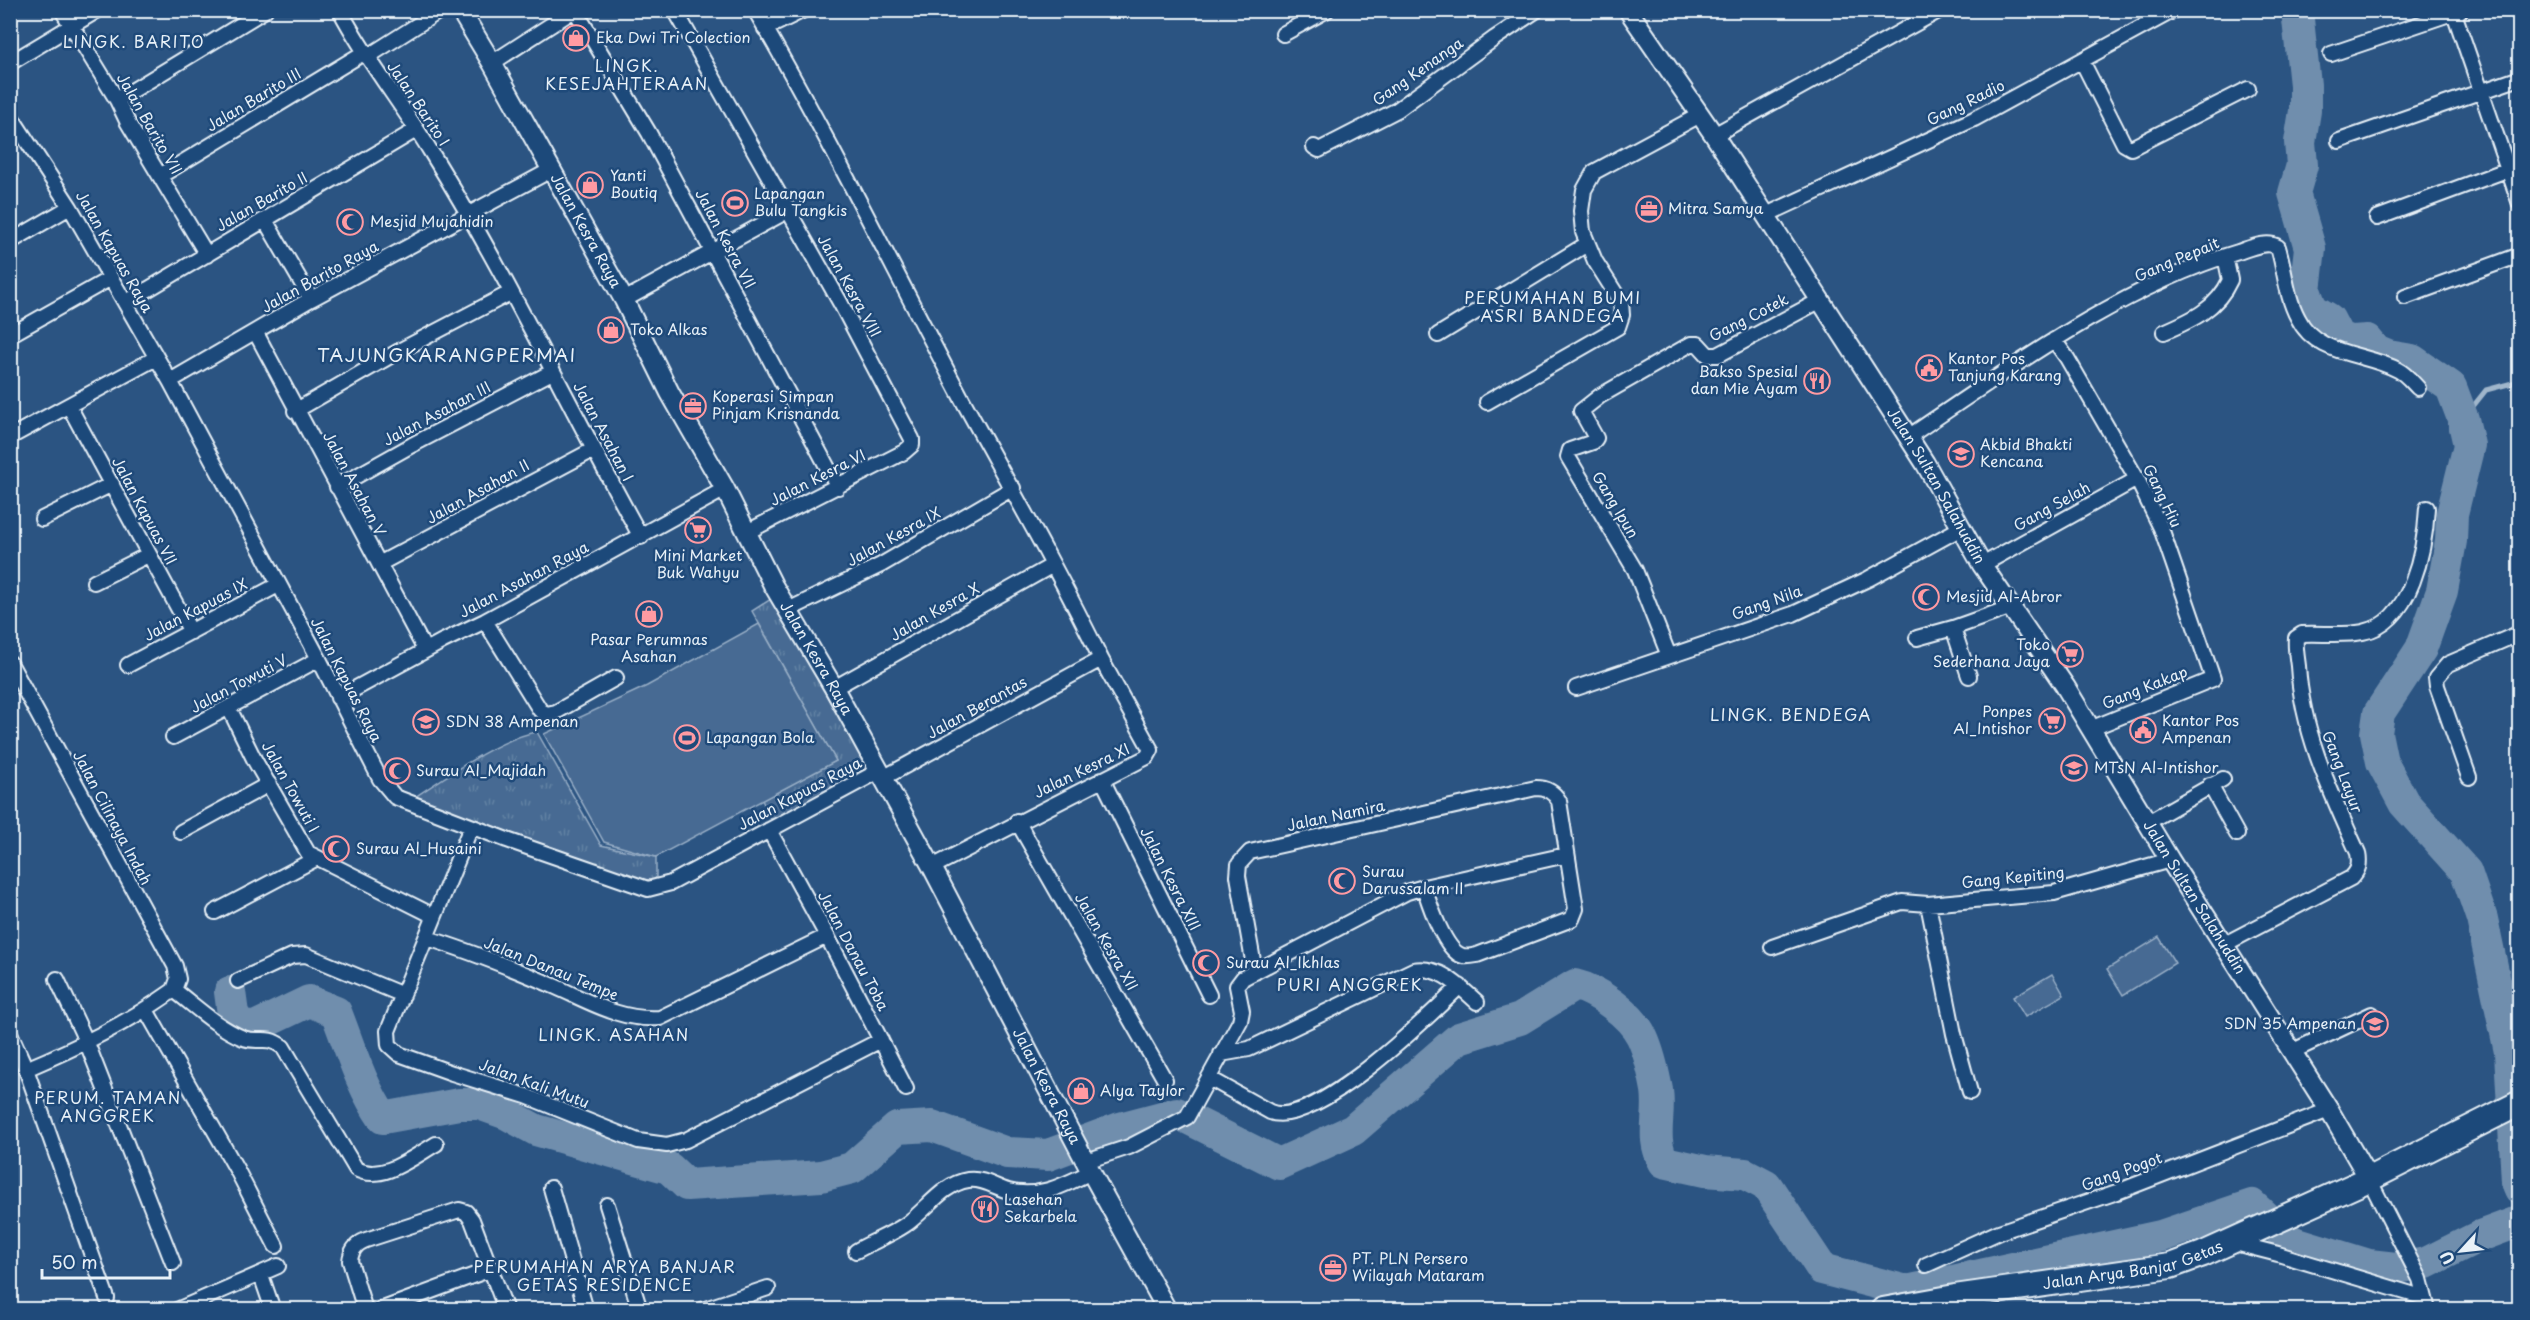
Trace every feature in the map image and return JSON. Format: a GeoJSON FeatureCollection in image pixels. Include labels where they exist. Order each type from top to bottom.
{"type":"FeatureCollection","features":[{"type":"Feature","properties":{"kind":"highway","name":"Jalan Arya Banjar Getas"},"geometry":{"type":"LineString","coordinates":[[1883,1310],[1955,1297],[2170,1266],[2231,1242],[2369,1179],[2520,1103]]}},
{"type":"Feature","properties":{"kind":"street","name":"Jalan Barito VII"},"geometry":{"type":"LineString","coordinates":[[62,10],[207,255]]}},
{"type":"Feature","properties":{"kind":"street"},"geometry":{"type":"LineString","coordinates":[[10,63],[98,10]]}},
{"type":"Feature","properties":{"kind":"street"},"geometry":{"type":"LineString","coordinates":[[117,100],[266,10]]}},
{"type":"Feature","properties":{"kind":"street","name":"Jalan Barito I"},"geometry":{"type":"LineString","coordinates":[[340,10],[468,216]]}},
{"type":"Feature","properties":{"kind":"street","name":"Jalan Barito III"},"geometry":{"type":"LineString","coordinates":[[160,176],[441,10]]}},
{"type":"Feature","properties":{"kind":"street","name":"Jalan Kesra Raya"},"geometry":{"type":"LineString","coordinates":[[460,10],[624,300],[670,393],[932,867],[1085,1160],[1167,1310]]}},
{"type":"Feature","properties":{"kind":"street"},"geometry":{"type":"LineString","coordinates":[[492,63],[574,10]]}},
{"type":"Feature","properties":{"kind":"street","name":"Jalan Kesra VII"},"geometry":{"type":"LineString","coordinates":[[574,10],[649,133],[838,487]]}},
{"type":"Feature","properties":{"kind":"street","name":"Jalan Kesra VIII"},"geometry":{"type":"LineString","coordinates":[[675,10],[841,304],[912,439],[912,445],[904,453]]}},
{"type":"Feature","properties":{"kind":"street"},"geometry":{"type":"LineString","coordinates":[[755,10],[804,93],[963,399],[1014,488],[1101,659]]}},
{"type":"Feature","properties":{"kind":"street"},"geometry":{"type":"LineString","coordinates":[[765,29],[804,10]]}},
{"type":"Feature","properties":{"kind":"street"},"geometry":{"type":"LineString","coordinates":[[1282,34],[1327,10]]}},
{"type":"Feature","properties":{"kind":"street","name":"Gang Kenanga"},"geometry":{"type":"LineString","coordinates":[[1314,147],[1319,150],[1336,143],[1397,110],[1537,10]]}},
{"type":"Feature","properties":{"kind":"street","name":"Jalan Sultan Salahuddin"},"geometry":{"type":"LineString","coordinates":[[1628,10],[1714,135],[1908,437],[1982,565],[2065,686],[2170,860],[2329,1110],[2369,1179]]}},
{"type":"Feature","properties":{"kind":"street"},"geometry":{"type":"LineString","coordinates":[[1714,135],[1940,10]]}},
{"type":"Feature","properties":{"kind":"street","name":"Gang Radio"},"geometry":{"type":"LineString","coordinates":[[1766,215],[1974,119],[2174,10]]}},
{"type":"Feature","properties":{"kind":"street"},"geometry":{"type":"LineString","coordinates":[[2331,54],[2456,11],[2481,91],[2514,167],[2520,204]]}},
{"type":"Feature","properties":{"kind":"street"},"geometry":{"type":"LineString","coordinates":[[2082,61],[2124,142],[2131,148],[2248,89]]}},
{"type":"Feature","properties":{"kind":"street"},"geometry":{"type":"LineString","coordinates":[[2339,141],[2520,78]]}},
{"type":"Feature","properties":{"kind":"street","name":"Jalan Kapuas Raya"},"geometry":{"type":"LineString","coordinates":[[10,115],[70,207],[170,381],[319,659],[380,779],[395,797],[471,827],[648,889],[671,883],[769,830],[881,775]]}},
{"type":"Feature","properties":{"kind":"street"},"geometry":{"type":"LineString","coordinates":[[1487,402],[1618,327],[1622,315],[1621,303],[1587,244],[1581,211],[1584,190],[1594,172],[1700,115]]}},
{"type":"Feature","properties":{"kind":"street","name":"Jalan Barito II"},"geometry":{"type":"LineString","coordinates":[[125,303],[416,130]]}},
{"type":"Feature","properties":{"kind":"street"},"geometry":{"type":"LineString","coordinates":[[2377,218],[2514,167]]}},
{"type":"Feature","properties":{"kind":"street","name":"Jalan Barito Raya"},"geometry":{"type":"LineString","coordinates":[[170,381],[311,299],[550,170]]}},
{"type":"Feature","properties":{"kind":"street"},"geometry":{"type":"LineString","coordinates":[[10,242],[70,207]]}},
{"type":"Feature","properties":{"kind":"street"},"geometry":{"type":"LineString","coordinates":[[624,300],[788,211]]}},
{"type":"Feature","properties":{"kind":"street","name":"Jalan Asahan I"},"geometry":{"type":"LineString","coordinates":[[468,216],[641,537]]}},
{"type":"Feature","properties":{"kind":"street"},"geometry":{"type":"LineString","coordinates":[[265,220],[311,299]]}},
{"type":"Feature","properties":{"kind":"street"},"geometry":{"type":"LineString","coordinates":[[1438,335],[1587,244]]}},
{"type":"Feature","properties":{"kind":"street","name":"Gang Pepait"},"geometry":{"type":"LineString","coordinates":[[1908,437],[2054,340],[2158,283],[2225,256],[2266,244],[2276,245],[2294,309],[2300,323],[2311,336],[2329,347],[2398,370],[2418,388]]}},
{"type":"Feature","properties":{"kind":"street"},"geometry":{"type":"LineString","coordinates":[[2405,297],[2520,255]]}},
{"type":"Feature","properties":{"kind":"street"},"geometry":{"type":"LineString","coordinates":[[2164,332],[2192,320],[2214,306],[2230,280],[2225,256]]}},
{"type":"Feature","properties":{"kind":"street"},"geometry":{"type":"LineString","coordinates":[[10,335],[111,278]]}},
{"type":"Feature","properties":{"kind":"street"},"geometry":{"type":"LineString","coordinates":[[295,411],[399,351],[510,293]]}},
{"type":"Feature","properties":{"kind":"street","name":"Gang Cotek"},"geometry":{"type":"LineString","coordinates":[[1600,396],[1691,344],[1698,344],[1708,355],[1718,355],[1821,300]]}},
{"type":"Feature","properties":{"kind":"street","name":"Jalan Asahan V"},"geometry":{"type":"LineString","coordinates":[[256,333],[295,411],[425,650]]}},
{"type":"Feature","properties":{"kind":"street","name":"Gang Hiu"},"geometry":{"type":"LineString","coordinates":[[2054,340],[2067,358],[2137,479],[2161,528],[2213,679]]}},
{"type":"Feature","properties":{"kind":"street"},"geometry":{"type":"LineString","coordinates":[[10,437],[156,358]]}},
{"type":"Feature","properties":{"kind":"street","name":"Jalan Asahan III"},"geometry":{"type":"LineString","coordinates":[[337,487],[552,372]]}},
{"type":"Feature","properties":{"kind":"street","name":"Gang Ipun"},"geometry":{"type":"LineString","coordinates":[[1600,396],[1581,411],[1596,435],[1596,440],[1570,450],[1568,457],[1635,570],[1669,656]]}},
{"type":"Feature","properties":{"kind":"street","name":"Jalan Kapuas VII"},"geometry":{"type":"LineString","coordinates":[[69,406],[191,632]]}},
{"type":"Feature","properties":{"kind":"street","name":"Jalan Asahan II"},"geometry":{"type":"LineString","coordinates":[[379,564],[593,450]]}},
{"type":"Feature","properties":{"kind":"street","name":"Jalan Kesra VI"},"geometry":{"type":"LineString","coordinates":[[747,532],[904,453]]}},
{"type":"Feature","properties":{"kind":"street","name":"Gang Selah"},"geometry":{"type":"LineString","coordinates":[[1982,565],[2137,479]]}},
{"type":"Feature","properties":{"kind":"street"},"geometry":{"type":"LineString","coordinates":[[42,519],[112,484]]}},
{"type":"Feature","properties":{"kind":"street","name":"Jalan Kesra IX"},"geometry":{"type":"LineString","coordinates":[[788,610],[881,565],[1014,488]]}},
{"type":"Feature","properties":{"kind":"street","name":"Jalan Asahan Raya"},"geometry":{"type":"LineString","coordinates":[[338,699],[425,650],[485,621],[641,537],[725,489]]}},
{"type":"Feature","properties":{"kind":"street","name":"Gang Layur"},"geometry":{"type":"LineString","coordinates":[[2223,945],[2351,878],[2357,872],[2358,853],[2315,754],[2309,732],[2300,686],[2296,638],[2302,634],[2362,633],[2382,624],[2399,606],[2415,580],[2420,566],[2427,508]]}},
{"type":"Feature","properties":{"kind":"street","name":"Gang Nila"},"geometry":{"type":"LineString","coordinates":[[1576,688],[1793,614],[1868,579],[1961,528]]}},
{"type":"Feature","properties":{"kind":"street"},"geometry":{"type":"LineString","coordinates":[[94,582],[148,555]]}},
{"type":"Feature","properties":{"kind":"street","name":"Jalan Kesra X"},"geometry":{"type":"LineString","coordinates":[[834,688],[1053,565]]}},
{"type":"Feature","properties":{"kind":"street","name":"Jalan Kapuas IX"},"geometry":{"type":"LineString","coordinates":[[128,665],[278,585]]}},
{"type":"Feature","properties":{"kind":"street"},"geometry":{"type":"LineString","coordinates":[[1917,638],[2012,607]]}},
{"type":"Feature","properties":{"kind":"street"},"geometry":{"type":"LineString","coordinates":[[485,621],[544,713],[556,712],[616,678]]}},
{"type":"Feature","properties":{"kind":"street"},"geometry":{"type":"LineString","coordinates":[[1953,628],[1969,676]]}},
{"type":"Feature","properties":{"kind":"street"},"geometry":{"type":"LineString","coordinates":[[2469,777],[2436,678],[2448,664],[2520,633]]}},
{"type":"Feature","properties":{"kind":"street","name":"Jalan Towuti V"},"geometry":{"type":"LineString","coordinates":[[173,737],[319,659]]}},
{"type":"Feature","properties":{"kind":"street","name":"Jalan Berantas"},"geometry":{"type":"LineString","coordinates":[[881,775],[1101,659]]}},
{"type":"Feature","properties":{"kind":"street","name":"Jalan Kesra XI"},"geometry":{"type":"LineString","coordinates":[[932,867],[1147,757],[1152,750],[1101,659]]}},
{"type":"Feature","properties":{"kind":"street","name":"Jalan Cilinaya Indah"},"geometry":{"type":"LineString","coordinates":[[10,663],[175,966],[178,980],[174,990]]}},
{"type":"Feature","properties":{"kind":"street","name":"Gang Kakap"},"geometry":{"type":"LineString","coordinates":[[2090,729],[2213,679]]}},
{"type":"Feature","properties":{"kind":"street","name":"Jalan Towuti I"},"geometry":{"type":"LineString","coordinates":[[229,708],[304,849],[317,858],[434,916]]}},
{"type":"Feature","properties":{"kind":"street","name":"Jalan Kesra XIII"},"geometry":{"type":"LineString","coordinates":[[1102,779],[1209,995]]}},
{"type":"Feature","properties":{"kind":"street"},"geometry":{"type":"LineString","coordinates":[[2148,822],[2223,779]]}},
{"type":"Feature","properties":{"kind":"street"},"geometry":{"type":"LineString","coordinates":[[181,832],[269,784]]}},
{"type":"Feature","properties":{"kind":"street"},"geometry":{"type":"LineString","coordinates":[[2210,785],[2236,834]]}},
{"type":"Feature","properties":{"kind":"street","name":"Jalan Namira"},"geometry":{"type":"LineString","coordinates":[[1255,972],[1238,876],[1239,864],[1246,854],[1257,849],[1536,788],[1551,791],[1559,801],[1566,855]]}},
{"type":"Feature","properties":{"kind":"street","name":"Jalan Kesra XII"},"geometry":{"type":"LineString","coordinates":[[1017,822],[1165,1080]]}},
{"type":"Feature","properties":{"kind":"street","name":"Jalan Kali Mutu"},"geometry":{"type":"LineString","coordinates":[[471,827],[387,1034],[388,1042],[394,1051],[452,1073],[526,1096],[638,1142],[657,1145],[686,1140],[881,1040]]}},
{"type":"Feature","properties":{"kind":"street","name":"Jalan Danau Toba"},"geometry":{"type":"LineString","coordinates":[[769,830],[906,1089]]}},
{"type":"Feature","properties":{"kind":"street"},"geometry":{"type":"LineString","coordinates":[[856,1251],[903,1227],[930,1205],[942,1191],[956,1183],[979,1180],[1007,1191],[1029,1195],[1056,1188],[1085,1160],[1129,1147],[1187,1117],[1242,1017],[1238,983],[1407,892],[1424,887],[1566,855],[1576,909],[1572,919],[1477,955],[1460,956],[1449,946],[1424,887]]}},
{"type":"Feature","properties":{"kind":"street"},"geometry":{"type":"LineString","coordinates":[[216,912],[317,858]]}},
{"type":"Feature","properties":{"kind":"street","name":"Gang Kepiting"},"geometry":{"type":"LineString","coordinates":[[1772,947],[1902,902],[1928,904],[2054,892],[2170,860]]}},
{"type":"Feature","properties":{"kind":"street"},"geometry":{"type":"LineString","coordinates":[[1928,904],[1954,1034],[1970,1092]]}},
{"type":"Feature","properties":{"kind":"street","name":"Jalan Danau Tempe"},"geometry":{"type":"LineString","coordinates":[[427,938],[554,986],[615,1014],[648,1019],[660,1018],[827,936]]}},
{"type":"Feature","properties":{"kind":"street"},"geometry":{"type":"LineString","coordinates":[[238,981],[292,956],[306,955],[403,995]]}},
{"type":"Feature","properties":{"kind":"street"},"geometry":{"type":"LineString","coordinates":[[1221,1054],[1249,1049],[1413,970],[1435,970],[1460,986],[1477,1002]]}},
{"type":"Feature","properties":{"kind":"street"},"geometry":{"type":"LineString","coordinates":[[57,979],[87,1043],[173,1263]]}},
{"type":"Feature","properties":{"kind":"street"},"geometry":{"type":"LineString","coordinates":[[1209,1078],[1274,1114],[1290,1114],[1323,1098],[1372,1067],[1460,986]]}},
{"type":"Feature","properties":{"kind":"street"},"geometry":{"type":"LineString","coordinates":[[26,1069],[87,1043],[146,1010],[174,990],[226,1029],[245,1039],[273,1040],[283,1047],[356,1169],[365,1174],[376,1175],[436,1144]]}},
{"type":"Feature","properties":{"kind":"street"},"geometry":{"type":"LineString","coordinates":[[146,1010],[237,1170],[276,1246]]}},
{"type":"Feature","properties":{"kind":"street"},"geometry":{"type":"LineString","coordinates":[[2291,1052],[2372,1014]]}},
{"type":"Feature","properties":{"kind":"street"},"geometry":{"type":"LineString","coordinates":[[10,1033],[26,1069],[107,1298]]}},
{"type":"Feature","properties":{"kind":"street","name":"Gang Pogot"},"geometry":{"type":"LineString","coordinates":[[1926,1265],[1998,1232],[2116,1192],[2329,1110]]}},
{"type":"Feature","properties":{"kind":"street"},"geometry":{"type":"LineString","coordinates":[[2369,1179],[2416,1272],[2426,1304]]}},
{"type":"Feature","properties":{"kind":"street"},"geometry":{"type":"LineString","coordinates":[[551,1188],[586,1310]]}},
{"type":"Feature","properties":{"kind":"street"},"geometry":{"type":"LineString","coordinates":[[607,1205],[640,1310]]}},
{"type":"Feature","properties":{"kind":"street"},"geometry":{"type":"LineString","coordinates":[[365,1310],[350,1261],[351,1253],[356,1246],[366,1240],[459,1210],[466,1212],[472,1220],[506,1310]]}},
{"type":"Feature","properties":{"kind":"street"},"geometry":{"type":"LineString","coordinates":[[2231,1242],[2426,1304]]}},
{"type":"Feature","properties":{"kind":"street"},"geometry":{"type":"LineString","coordinates":[[177,1310],[278,1266]]}},
{"type":"Feature","properties":{"kind":"street"},"geometry":{"type":"LineString","coordinates":[[380,1310],[491,1269]]}},
{"type":"Feature","properties":{"kind":"street"},"geometry":{"type":"LineString","coordinates":[[261,1275],[273,1310]]}},
{"type":"Feature","properties":{"kind":"street"},"geometry":{"type":"LineString","coordinates":[[702,1310],[768,1288]]}},
{"type":"Feature","properties":{"kind":"green space"},"geometry":{"type":"Polygon","coordinates":[[[771,599],[872,775],[775,827],[762,800],[836,761],[752,611],[771,599]]]}},
{"type":"Feature","properties":{"kind":"green space"},"geometry":{"type":"Polygon","coordinates":[[[759,624],[836,761],[656,857],[604,842],[544,734],[647,686],[759,624]]]}},
{"type":"Feature","properties":{"kind":"green space"},"geometry":{"type":"Polygon","coordinates":[[[537,732],[601,845],[656,857],[656,888],[412,799],[490,750],[523,735],[537,732]]]}},
{"type":"Feature","properties":{"kind":"green space"},"geometry":{"type":"Polygon","coordinates":[[[2159,937],[2175,963],[2123,995],[2107,969],[2159,937]]]}},
{"type":"Feature","properties":{"kind":"green space"},"geometry":{"type":"Polygon","coordinates":[[[2052,974],[2064,995],[2025,1017],[2013,997],[2052,974]]]}},
{"type":"Feature","properties":{"kind":"waterway"},"geometry":{"type":"LineString","coordinates":[[2297,10],[2305,85],[2305,111],[2300,142],[2302,165],[2294,193],[2310,248],[2305,290],[2312,309],[2329,319],[2339,338],[2352,341],[2367,340],[2376,351],[2388,356],[2412,360],[2451,387],[2463,419],[2469,445],[2452,514],[2451,541],[2442,591],[2421,649],[2379,713],[2376,733],[2382,762],[2404,803],[2466,872],[2482,919],[2510,1052],[2517,1182],[2520,1189]]}},
{"type":"Feature","properties":{"kind":"waterway"},"geometry":{"type":"LineString","coordinates":[[2463,419],[2486,390],[2520,381]]}},
{"type":"Feature","properties":{"kind":"waterway"},"geometry":{"type":"LineString","coordinates":[[230,992],[233,1014],[243,1028],[257,1026],[309,1001],[336,1012],[362,1080],[383,1118],[459,1104],[479,1104],[507,1114],[536,1130],[669,1168],[687,1185],[821,1176],[852,1168],[897,1128],[932,1126],[1007,1153],[1048,1155],[1120,1128],[1177,1113],[1279,1164],[1353,1130],[1459,1038],[1520,1019],[1575,985],[1593,992],[1613,1005],[1630,1020],[1642,1037],[1657,1090],[1657,1136],[1664,1162],[1705,1171],[1745,1174],[1766,1185],[1822,1269],[1907,1291],[2161,1236],[2252,1205],[2291,1241],[2369,1265],[2396,1268],[2426,1263],[2480,1236],[2520,1221]]}},
{"type":"Feature","properties":{"kind":"place","name":"Eka Dwi Tri Colection"},"geometry":{"type":"Point","coordinates":[576,38]}},
{"type":"Feature","properties":{"kind":"place","name":"Yanti Boutiq"},"geometry":{"type":"Point","coordinates":[590,185]}},
{"type":"Feature","properties":{"kind":"place","name":"Lapangan Bulu Tangkis"},"geometry":{"type":"Point","coordinates":[735,203]}},
{"type":"Feature","properties":{"kind":"place","name":"Mitra Samya"},"geometry":{"type":"Point","coordinates":[1649,209]}},
{"type":"Feature","properties":{"kind":"place","name":"Mesjid Mujahidin"},"geometry":{"type":"Point","coordinates":[350,222]}},
{"type":"Feature","properties":{"kind":"place","name":"Toko Alkas"},"geometry":{"type":"Point","coordinates":[611,330]}},
{"type":"Feature","properties":{"kind":"place","name":"Kantor Pos Tanjung Karang"},"geometry":{"type":"Point","coordinates":[1929,368]}},
{"type":"Feature","properties":{"kind":"place","name":"Bakso Spesial dan Mie Ayam"},"geometry":{"type":"Point","coordinates":[1817,381]}},
{"type":"Feature","properties":{"kind":"place","name":"Koperasi Simpan Pinjam Krisnanda"},"geometry":{"type":"Point","coordinates":[693,406]}},
{"type":"Feature","properties":{"kind":"place","name":"Akbid Bhakti Kencana"},"geometry":{"type":"Point","coordinates":[1961,454]}},
{"type":"Feature","properties":{"kind":"place","name":"Mini Market Buk Wahyu"},"geometry":{"type":"Point","coordinates":[698,530]}},
{"type":"Feature","properties":{"kind":"place","name":"Mesjid Al-Abror"},"geometry":{"type":"Point","coordinates":[1926,597]}},
{"type":"Feature","properties":{"kind":"place","name":"Pasar Perumnas Asahan"},"geometry":{"type":"Point","coordinates":[649,614]}},
{"type":"Feature","properties":{"kind":"place","name":"Toko Sederhana Jaya"},"geometry":{"type":"Point","coordinates":[2070,654]}},
{"type":"Feature","properties":{"kind":"place","name":"Ponpes Al_Intishor"},"geometry":{"type":"Point","coordinates":[2052,721]}},
{"type":"Feature","properties":{"kind":"place","name":"SDN 38 Ampenan"},"geometry":{"type":"Point","coordinates":[426,722]}},
{"type":"Feature","properties":{"kind":"place","name":"Kantor Pos Ampenan"},"geometry":{"type":"Point","coordinates":[2143,730]}},
{"type":"Feature","properties":{"kind":"place","name":"Lapangan Bola"},"geometry":{"type":"Point","coordinates":[687,738]}},
{"type":"Feature","properties":{"kind":"place","name":"MTsN Al-Intishor"},"geometry":{"type":"Point","coordinates":[2074,768]}},
{"type":"Feature","properties":{"kind":"place","name":"Surau Al_Majidah"},"geometry":{"type":"Point","coordinates":[397,771]}},
{"type":"Feature","properties":{"kind":"place","name":"Surau Al_Husaini"},"geometry":{"type":"Point","coordinates":[336,849]}},
{"type":"Feature","properties":{"kind":"place","name":"Surau Darussalam II"},"geometry":{"type":"Point","coordinates":[1342,881]}},
{"type":"Feature","properties":{"kind":"place","name":"Surau Al_Ikhlas"},"geometry":{"type":"Point","coordinates":[1206,963]}},
{"type":"Feature","properties":{"kind":"place","name":"SDN 35 Ampenan"},"geometry":{"type":"Point","coordinates":[2375,1024]}},
{"type":"Feature","properties":{"kind":"place","name":"Alya Taylor"},"geometry":{"type":"Point","coordinates":[1081,1091]}},
{"type":"Feature","properties":{"kind":"place","name":"Lasehan Sekarbela"},"geometry":{"type":"Point","coordinates":[985,1209]}},
{"type":"Feature","properties":{"kind":"place","name":"PT. PLN Persero Wilayah Mataram"},"geometry":{"type":"Point","coordinates":[1333,1268]}},
{"type":"Feature","properties":{"kind":"district","name":"LINGK. BARITO"},"geometry":{"type":"Point","coordinates":[134,42]}},
{"type":"Feature","properties":{"kind":"district","name":"LINGK. KESEJAHTERAAN"},"geometry":{"type":"Point","coordinates":[627,75]}},
{"type":"Feature","properties":{"kind":"district","name":"PERUMAHAN BUMI ASRI BANDEGA"},"geometry":{"type":"Point","coordinates":[1553,307]}},
{"type":"Feature","properties":{"kind":"district","name":"TAJUNGKARANGPERMAI"},"geometry":{"type":"Point","coordinates":[447,356]}},
{"type":"Feature","properties":{"kind":"district","name":"LINGK. BENDEGA"},"geometry":{"type":"Point","coordinates":[1791,715]}},
{"type":"Feature","properties":{"kind":"district","name":"PURI ANGGREK"},"geometry":{"type":"Point","coordinates":[1350,985]}},
{"type":"Feature","properties":{"kind":"district","name":"LINGK. ASAHAN"},"geometry":{"type":"Point","coordinates":[614,1035]}},
{"type":"Feature","properties":{"kind":"district","name":"PERUM. TAMAN ANGGREK"},"geometry":{"type":"Point","coordinates":[108,1107]}},
{"type":"Feature","properties":{"kind":"district","name":"PERUMAHAN ARYA BANJAR GETAS RESIDENCE"},"geometry":{"type":"Point","coordinates":[605,1276]}}]}
